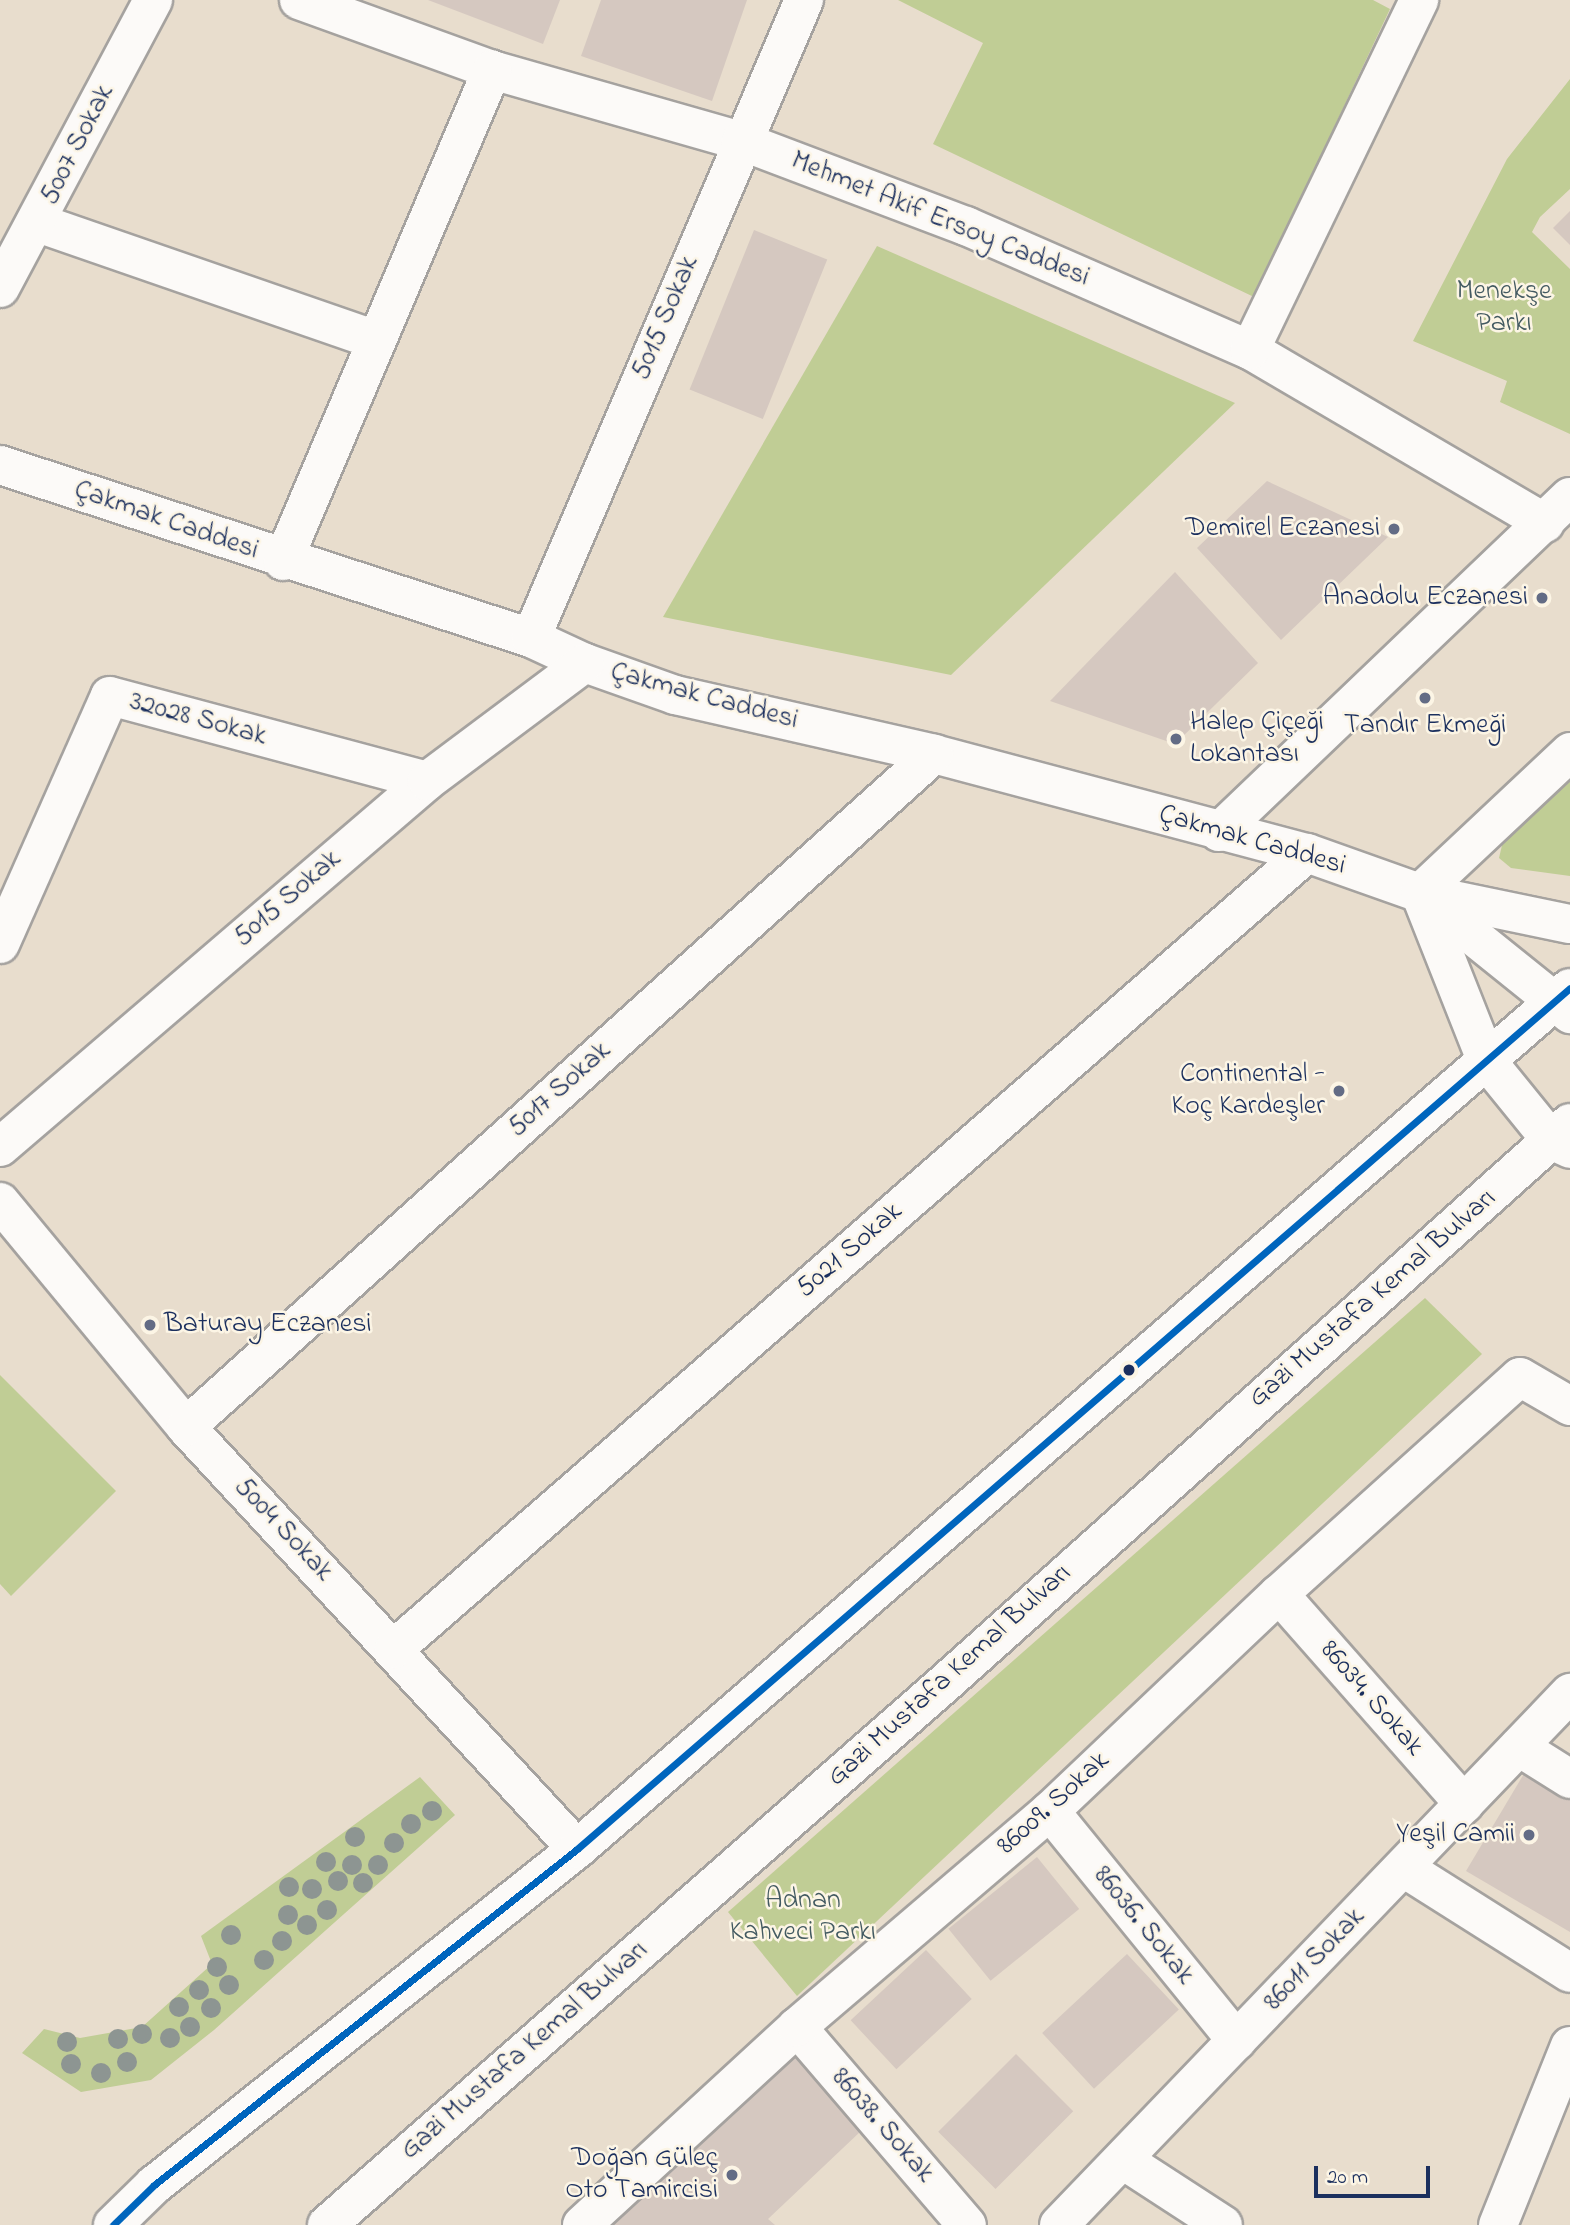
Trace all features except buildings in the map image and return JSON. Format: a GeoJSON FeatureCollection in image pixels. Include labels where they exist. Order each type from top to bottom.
{"type":"FeatureCollection","features":[{"type":"Feature","properties":{"kind":"main road","name":"5007 Sokak"},"geometry":{"type":"LineString","coordinates":[[0,288],[37,223],[153,0]]}},
{"type":"Feature","properties":{"kind":"main road","name":"Mehmet Akif Ersoy Caddesi"},"geometry":{"type":"LineString","coordinates":[[299,0],[492,70],[741,141],[966,226],[1250,350],[1557,510]]}},
{"type":"Feature","properties":{"kind":"main road","name":"5015 Sokak"},"geometry":{"type":"LineString","coordinates":[[531,638],[741,141],[804,0]]}},
{"type":"Feature","properties":{"kind":"main road"},"geometry":{"type":"LineString","coordinates":[[1250,350],[1419,0]]}},
{"type":"Feature","properties":{"kind":"main road"},"geometry":{"type":"LineString","coordinates":[[283,561],[492,70]]}},
{"type":"Feature","properties":{"kind":"main road"},"geometry":{"type":"LineString","coordinates":[[37,223],[375,340]]}},
{"type":"Feature","properties":{"kind":"main road","name":"Çakmak Caddesi"},"geometry":{"type":"LineString","coordinates":[[0,465],[283,561],[531,638],[585,663],[675,695],[934,754],[1219,832],[1307,853],[1420,893]]}},
{"type":"Feature","properties":{"kind":"main road"},"geometry":{"type":"LineString","coordinates":[[1219,832],[1557,510]]}},
{"type":"Feature","properties":{"kind":"main road","name":"5015 Sokak"},"geometry":{"type":"LineString","coordinates":[[0,1146],[427,781],[585,663]]}},
{"type":"Feature","properties":{"kind":"main road","name":"32028 Sokak"},"geometry":{"type":"LineString","coordinates":[[0,944],[110,696],[427,781]]}},
{"type":"Feature","properties":{"kind":"main road"},"geometry":{"type":"LineString","coordinates":[[1420,893],[1570,752]]}},
{"type":"Feature","properties":{"kind":"main road","name":"5017 Sokak"},"geometry":{"type":"LineString","coordinates":[[186,1426],[934,754]]}},
{"type":"Feature","properties":{"kind":"main road","name":"5021 Sokak"},"geometry":{"type":"LineString","coordinates":[[394,1649],[1307,853]]}},
{"type":"Feature","properties":{"kind":"main road"},"geometry":{"type":"LineString","coordinates":[[1420,893],[1570,924]]}},
{"type":"Feature","properties":{"kind":"main road"},"geometry":{"type":"LineString","coordinates":[[113,2225],[154,2185],[576,1849],[1486,1060],[1566,1000],[1420,893]]}},
{"type":"Feature","properties":{"kind":"main road"},"geometry":{"type":"LineString","coordinates":[[1420,893],[1486,1060],[1564,1137]]}},
{"type":"Feature","properties":{"kind":"main road","name":"Gazi Mustafa Kemal Bulvarı"},"geometry":{"type":"LineString","coordinates":[[327,2225],[1564,1137]]}},
{"type":"Feature","properties":{"kind":"main road","name":"5004 Sokak"},"geometry":{"type":"LineString","coordinates":[[0,1202],[186,1426],[576,1849]]}},
{"type":"Feature","properties":{"kind":"main road","name":"86009. Sokak"},"geometry":{"type":"LineString","coordinates":[[582,2225],[797,2027],[1050,1811],[1279,1594],[1520,1377],[1570,1406]]}},
{"type":"Feature","properties":{"kind":"main road","name":"86034. Sokak"},"geometry":{"type":"LineString","coordinates":[[1279,1594],[1464,1804]]}},
{"type":"Feature","properties":{"kind":"main road","name":"86011 Sokak"},"geometry":{"type":"LineString","coordinates":[[1059,2225],[1570,1693]]}},
{"type":"Feature","properties":{"kind":"main road"},"geometry":{"type":"LineString","coordinates":[[1519,1747],[1570,1779]]}},
{"type":"Feature","properties":{"kind":"main road","name":"86036. Sokak"},"geometry":{"type":"LineString","coordinates":[[1050,1811],[1237,2041]]}},
{"type":"Feature","properties":{"kind":"main road"},"geometry":{"type":"LineString","coordinates":[[1404,1868],[1570,1973]]}},
{"type":"Feature","properties":{"kind":"main road","name":"86038. Sokak"},"geometry":{"type":"LineString","coordinates":[[797,2027],[967,2225]]}},
{"type":"Feature","properties":{"kind":"main road"},"geometry":{"type":"LineString","coordinates":[[1497,2225],[1570,2046]]}},
{"type":"Feature","properties":{"kind":"main road"},"geometry":{"type":"LineString","coordinates":[[1123,2160],[1223,2225]]}},
{"type":"Feature","properties":{"kind":"green space"},"geometry":{"type":"Polygon","coordinates":[[[898,0],[1373,0],[1390,9],[1254,297],[933,144],[983,43],[898,0]]]}},
{"type":"Feature","properties":{"kind":"green space","name":"Menekşe Parkı"},"geometry":{"type":"Polygon","coordinates":[[[1570,79],[1570,189],[1540,217],[1532,232],[1570,269],[1570,434],[1500,402],[1507,381],[1413,341],[1507,159],[1570,79]]]}},
{"type":"Feature","properties":{"kind":"green space"},"geometry":{"type":"Polygon","coordinates":[[[877,246],[1235,403],[951,675],[663,617],[877,246]]]}},
{"type":"Feature","properties":{"kind":"green space"},"geometry":{"type":"Polygon","coordinates":[[[1570,777],[1570,876],[1511,868],[1499,858],[1503,841],[1570,777]]]}},
{"type":"Feature","properties":{"kind":"green space","name":"Adnan Kahveci Parkı"},"geometry":{"type":"Polygon","coordinates":[[[1425,1298],[1482,1354],[797,1996],[728,1912],[1425,1298]]]}},
{"type":"Feature","properties":{"kind":"green space"},"geometry":{"type":"Polygon","coordinates":[[[0,1375],[116,1491],[11,1596],[0,1584],[0,1375]]]}},
{"type":"Feature","properties":{"kind":"green space"},"geometry":{"type":"Polygon","coordinates":[[[420,1777],[455,1815],[214,2030],[151,2080],[81,2092],[22,2053],[44,2029],[80,2038],[142,2027],[212,1964],[201,1936],[420,1777]]]}},
{"type":"Feature","properties":{"kind":"transit line"},"geometry":{"type":"LineString","coordinates":[[113,2225],[154,2185],[577,1849],[1570,988]]}},
{"type":"Feature","properties":{"kind":"place","name":"Demirel Eczanesi"},"geometry":{"type":"Point","coordinates":[1394,529]}},
{"type":"Feature","properties":{"kind":"place","name":"Anadolu Eczanesi"},"geometry":{"type":"Point","coordinates":[1542,598]}},
{"type":"Feature","properties":{"kind":"place","name":"Tandır Ekmeği"},"geometry":{"type":"Point","coordinates":[1425,698]}},
{"type":"Feature","properties":{"kind":"place","name":"Halep Çiçeği Lokantası"},"geometry":{"type":"Point","coordinates":[1176,739]}},
{"type":"Feature","properties":{"kind":"place","name":"Continental - Koç Kardeşler"},"geometry":{"type":"Point","coordinates":[1339,1091]}},
{"type":"Feature","properties":{"kind":"place","name":"Baturay Eczanesi"},"geometry":{"type":"Point","coordinates":[150,1325]}},
{"type":"Feature","properties":{"kind":"place","name":"Yeşil Camii"},"geometry":{"type":"Point","coordinates":[1529,1835]}},
{"type":"Feature","properties":{"kind":"place","name":"Doğan Güleç Oto Tamircisi"},"geometry":{"type":"Point","coordinates":[732,2175]}}]}
